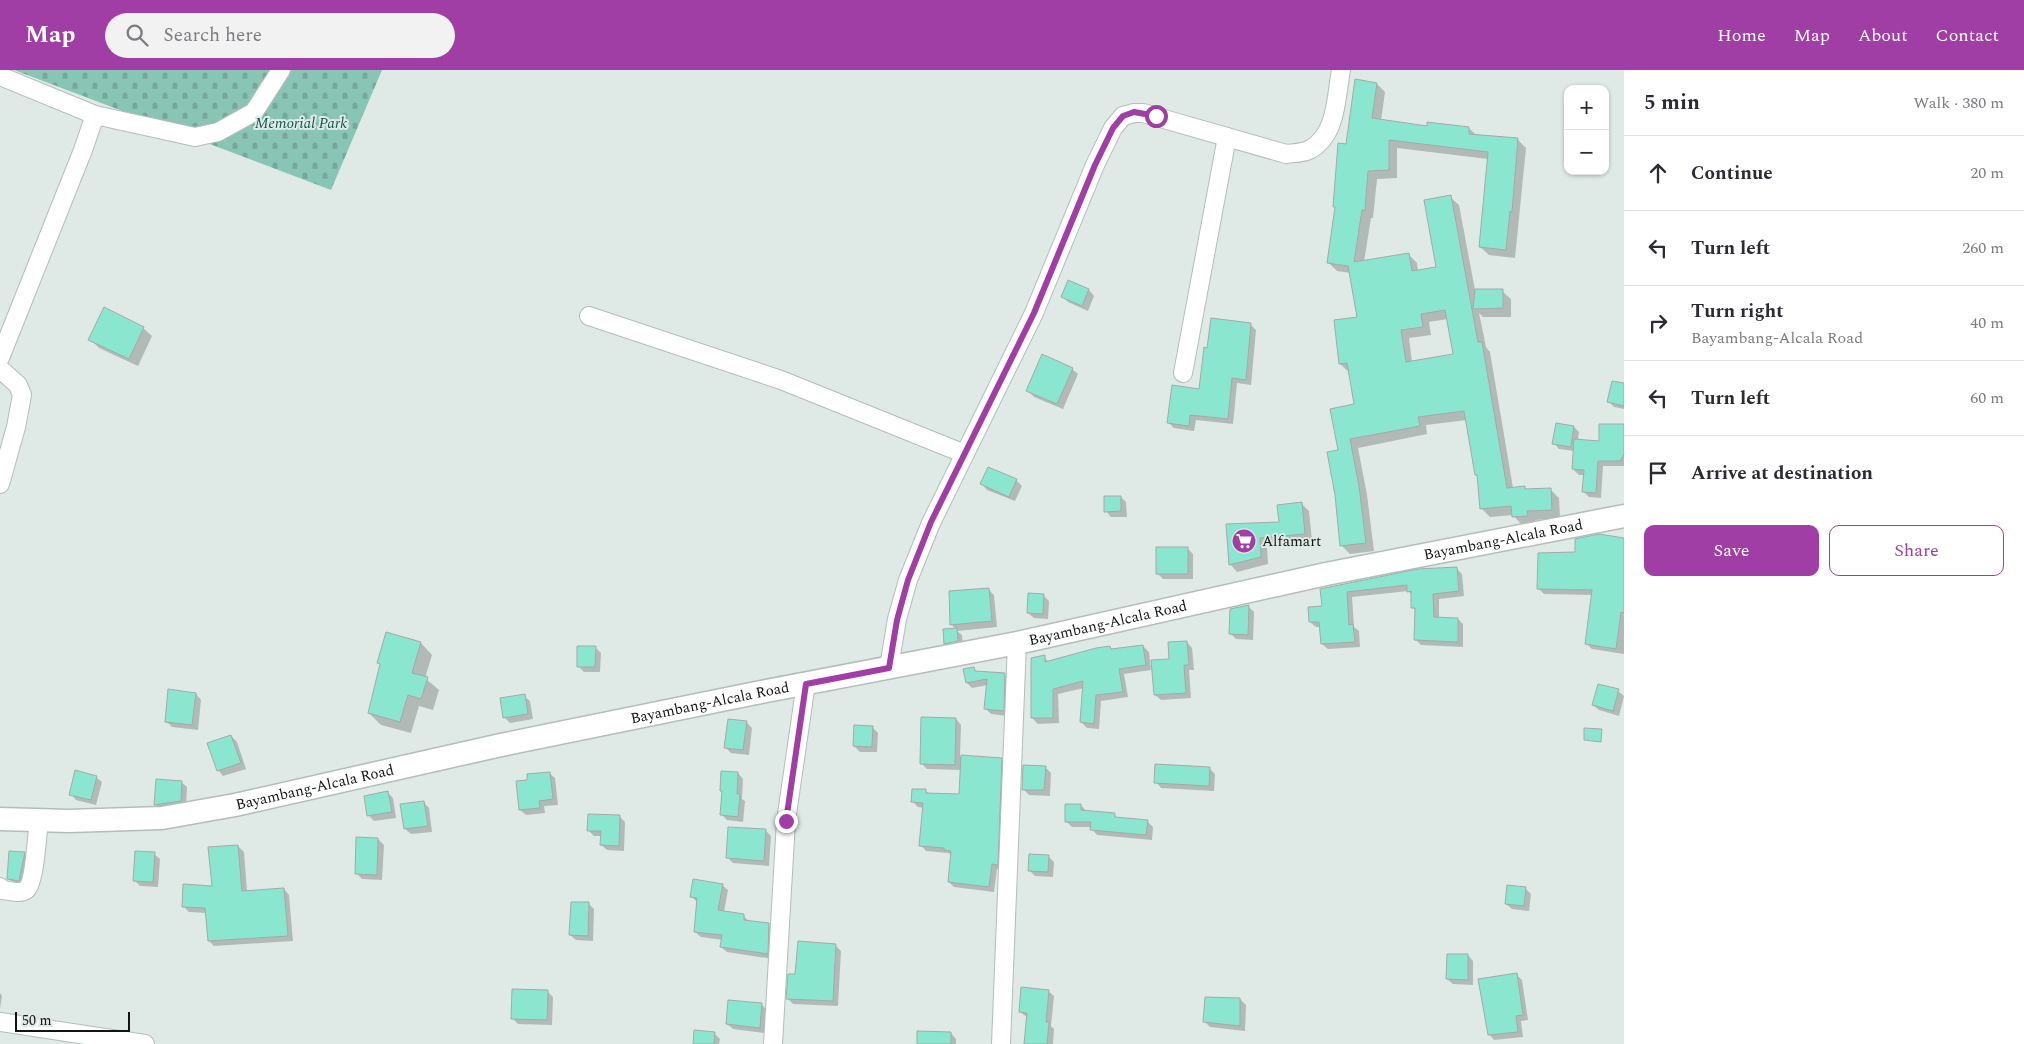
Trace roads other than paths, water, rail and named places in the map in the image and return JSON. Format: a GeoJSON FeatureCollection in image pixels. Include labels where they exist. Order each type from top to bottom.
{"type":"FeatureCollection","features":[{"type":"Feature","properties":{"kind":"main road","name":"Bayambang-Alcala Road"},"geometry":{"type":"LineString","coordinates":[[0,820],[162,818],[235,805],[510,743],[1017,643],[1326,574],[1624,516]]}},
{"type":"Feature","properties":{"kind":"street"},"geometry":{"type":"LineString","coordinates":[[0,76],[95,115],[195,137],[218,132],[254,112],[281,70]]}},
{"type":"Feature","properties":{"kind":"street"},"geometry":{"type":"LineString","coordinates":[[889,668],[897,620],[908,580],[931,522],[1034,313],[1095,165],[1113,128],[1123,116],[1134,112],[1143,113],[1286,154],[1307,151],[1320,144],[1328,133],[1341,70]]}},
{"type":"Feature","properties":{"kind":"street"},"geometry":{"type":"LineString","coordinates":[[0,358],[83,150],[95,115]]}},
{"type":"Feature","properties":{"kind":"street"},"geometry":{"type":"LineString","coordinates":[[1183,373],[1227,137]]}},
{"type":"Feature","properties":{"kind":"street"},"geometry":{"type":"LineString","coordinates":[[589,316],[781,380],[965,454]]}},
{"type":"Feature","properties":{"kind":"street"},"geometry":{"type":"LineString","coordinates":[[0,370],[18,384],[22,395],[16,427],[0,484]]}},
{"type":"Feature","properties":{"kind":"street"},"geometry":{"type":"LineString","coordinates":[[1001,1044],[1017,643]]}},
{"type":"Feature","properties":{"kind":"street"},"geometry":{"type":"LineString","coordinates":[[773,1044],[786,821],[806,684]]}},
{"type":"Feature","properties":{"kind":"street"},"geometry":{"type":"LineString","coordinates":[[0,887],[3,890],[14,892],[24,891],[28,886],[32,875],[39,821]]}},
{"type":"Feature","properties":{"kind":"street"},"geometry":{"type":"LineString","coordinates":[[0,1022],[145,1044]]}},
{"type":"Feature","properties":{"kind":"place","name":"Alfamart"},"geometry":{"type":"Point","coordinates":[1244,541]}},
{"type":"Feature","properties":{"kind":"park label","name":"Memorial Park"},"geometry":{"type":"Point","coordinates":[301,123]}}]}
